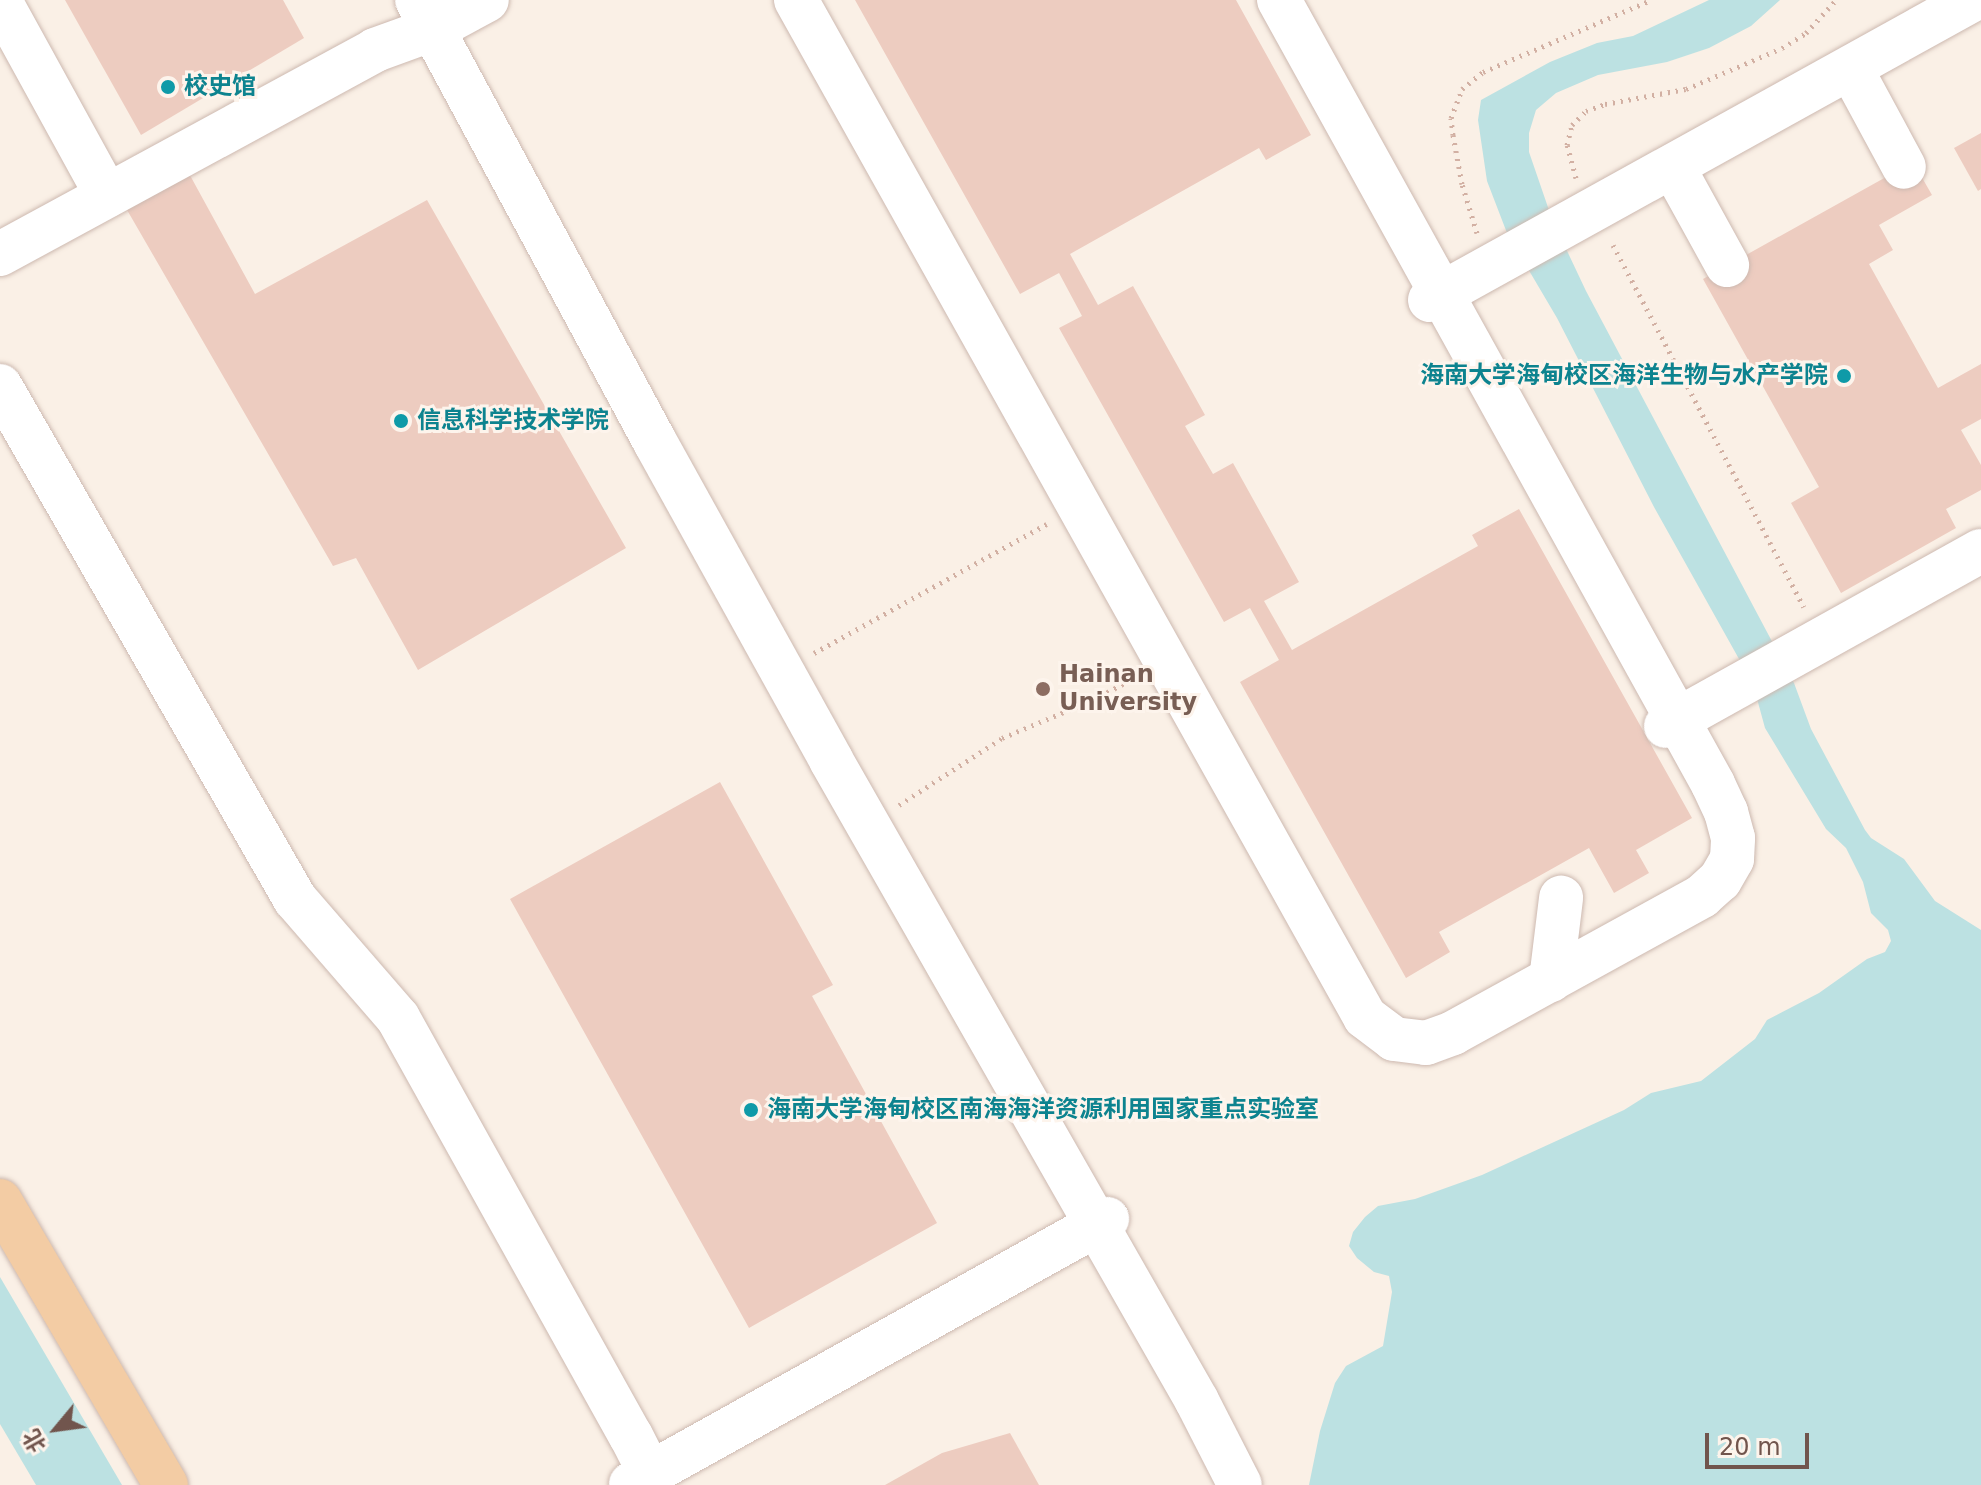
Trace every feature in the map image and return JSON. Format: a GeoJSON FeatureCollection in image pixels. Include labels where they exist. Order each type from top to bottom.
{"type":"FeatureCollection","features":[{"type":"Feature","properties":{"kind":"main road"},"geometry":{"type":"LineString","coordinates":[[0,1201],[166,1485]]}},
{"type":"Feature","properties":{"kind":"street"},"geometry":{"type":"LineString","coordinates":[[18,0],[110,184]]}},
{"type":"Feature","properties":{"kind":"street"},"geometry":{"type":"LineString","coordinates":[[796,0],[1365,1017],[1379,1030],[1410,1044],[1435,1040],[1552,972]]}},
{"type":"Feature","properties":{"kind":"street"},"geometry":{"type":"LineString","coordinates":[[811,0],[1377,1011],[1399,1028],[1429,1029],[1552,972],[1702,896],[1720,880],[1732,859],[1733,838],[1726,812],[1671,722],[1440,305],[1263,0]]}},
{"type":"Feature","properties":{"kind":"street"},"geometry":{"type":"LineString","coordinates":[[1279,0],[1440,305]]}},
{"type":"Feature","properties":{"kind":"street"},"geometry":{"type":"LineString","coordinates":[[1856,78],[1972,0]]}},
{"type":"Feature","properties":{"kind":"street"},"geometry":{"type":"LineString","coordinates":[[0,1],[110,184]]}},
{"type":"Feature","properties":{"kind":"street"},"geometry":{"type":"LineString","coordinates":[[0,254],[110,184],[366,32],[442,7]]}},
{"type":"Feature","properties":{"kind":"street"},"geometry":{"type":"LineString","coordinates":[[442,7],[799,661],[1047,1100],[1099,1218],[1215,1403],[1256,1485]]}},
{"type":"Feature","properties":{"kind":"street"},"geometry":{"type":"LineString","coordinates":[[442,7],[662,456],[1099,1218],[1224,1449],[1240,1485]]}},
{"type":"Feature","properties":{"kind":"street"},"geometry":{"type":"LineString","coordinates":[[1440,305],[1502,256],[1589,230],[1678,176],[1856,78],[1981,21]]}},
{"type":"Feature","properties":{"kind":"street"},"geometry":{"type":"LineString","coordinates":[[1856,78],[1904,167]]}},
{"type":"Feature","properties":{"kind":"street"},"geometry":{"type":"LineString","coordinates":[[1678,176],[1727,265]]}},
{"type":"Feature","properties":{"kind":"street"},"geometry":{"type":"LineString","coordinates":[[0,235],[110,184]]}},
{"type":"Feature","properties":{"kind":"street"},"geometry":{"type":"LineString","coordinates":[[0,386],[295,899],[398,1018],[638,1477]]}},
{"type":"Feature","properties":{"kind":"street"},"geometry":{"type":"LineString","coordinates":[[0,421],[275,909],[380,1030],[638,1477]]}},
{"type":"Feature","properties":{"kind":"street"},"geometry":{"type":"LineString","coordinates":[[1671,722],[1981,551]]}},
{"type":"Feature","properties":{"kind":"street"},"geometry":{"type":"LineString","coordinates":[[1552,972],[1561,898]]}},
{"type":"Feature","properties":{"kind":"street"},"geometry":{"type":"LineString","coordinates":[[638,1477],[1099,1218]]}},
{"type":"Feature","properties":{"kind":"path"},"geometry":{"type":"LineString","coordinates":[[1502,256],[1455,154],[1451,118],[1462,89],[1483,72],[1651,0]]}},
{"type":"Feature","properties":{"kind":"path"},"geometry":{"type":"LineString","coordinates":[[1821,640],[1589,230],[1567,145],[1572,125],[1586,111],[1605,104],[1686,89],[1782,48],[1806,33],[1836,0]]}},
{"type":"Feature","properties":{"kind":"path"},"geometry":{"type":"LineString","coordinates":[[799,661],[1078,507]]}},
{"type":"Feature","properties":{"kind":"path"},"geometry":{"type":"LineString","coordinates":[[885,814],[1002,738],[1093,700],[1164,659]]}},
{"type":"Feature","properties":{"kind":"water"},"geometry":{"type":"Polygon","coordinates":[[[1709,0],[1780,0],[1751,26],[1709,48],[1667,62],[1598,75],[1556,93],[1536,110],[1529,133],[1529,152],[1552,219],[1586,291],[1794,683],[1811,729],[1865,830],[1871,838],[1904,859],[1935,901],[1981,930],[1981,1485],[1309,1485],[1320,1431],[1335,1383],[1346,1366],[1383,1346],[1392,1292],[1389,1276],[1374,1272],[1357,1258],[1349,1246],[1353,1232],[1365,1217],[1378,1206],[1415,1199],[1482,1175],[1624,1110],[1651,1093],[1701,1081],[1755,1039],[1767,1020],[1819,993],[1867,959],[1885,952],[1891,941],[1888,930],[1871,913],[1863,882],[1846,848],[1826,829],[1765,728],[1753,684],[1654,507],[1557,318],[1507,233],[1487,181],[1478,120],[1481,100],[1550,62],[1597,43],[1633,36],[1709,0]]]}},
{"type":"Feature","properties":{"kind":"water"},"geometry":{"type":"Polygon","coordinates":[[[0,1277],[122,1485],[36,1485],[0,1424],[0,1277]]]}},
{"type":"Feature","properties":{"kind":"building","name":"校史馆"},"geometry":{"type":"Polygon","coordinates":[[[65,0],[283,0],[304,38],[141,135],[65,0]]]}},
{"type":"Feature","properties":{"kind":"building"},"geometry":{"type":"Polygon","coordinates":[[[855,0],[1236,0],[1311,135],[1266,160],[1259,148],[1070,254],[1098,305],[1133,286],[1205,415],[1185,426],[1213,474],[1233,463],[1299,582],[1264,601],[1292,650],[1478,546],[1472,535],[1519,509],[1692,818],[1636,850],[1649,873],[1614,893],[1589,848],[1439,932],[1450,952],[1406,978],[1240,682],[1279,660],[1250,608],[1224,622],[1059,328],[1082,316],[1059,273],[1020,294],[855,0]]]}},
{"type":"Feature","properties":{"kind":"building"},"geometry":{"type":"Polygon","coordinates":[[[1981,133],[1981,189],[1978,191],[1954,148],[1981,133]]]}},
{"type":"Feature","properties":{"kind":"building","name":"海南大学海甸校区海洋生物与水产学院"},"geometry":{"type":"Polygon","coordinates":[[[1913,162],[1932,195],[1879,225],[1893,250],[1869,264],[1938,388],[1981,364],[1981,419],[1961,430],[1981,465],[1981,490],[1946,509],[1956,528],[1841,593],[1791,503],[1819,487],[1703,279],[1913,162]]]}},
{"type":"Feature","properties":{"kind":"building","name":"信息科学技术学院"},"geometry":{"type":"Polygon","coordinates":[[[186,168],[255,294],[427,200],[626,548],[418,670],[356,558],[333,566],[123,203],[186,168]]]}},
{"type":"Feature","properties":{"kind":"building","name":"海南大学海甸校区南海海洋资源利用国家重点实验室"},"geometry":{"type":"Polygon","coordinates":[[[720,782],[833,985],[812,996],[937,1223],[749,1328],[510,899],[720,782]]]}},
{"type":"Feature","properties":{"kind":"building"},"geometry":{"type":"Polygon","coordinates":[[[1010,1433],[1039,1485],[885,1485],[942,1453],[1010,1433]]]}},
{"type":"Feature","properties":{"kind":"place","name":"校史馆"},"geometry":{"type":"Point","coordinates":[168,87]}},
{"type":"Feature","properties":{"kind":"place","name":"海南大学海甸校区海洋生物与水产学院"},"geometry":{"type":"Point","coordinates":[1844,376]}},
{"type":"Feature","properties":{"kind":"place","name":"信息科学技术学院"},"geometry":{"type":"Point","coordinates":[401,421]}},
{"type":"Feature","properties":{"kind":"place","name":"Hainan University"},"geometry":{"type":"Point","coordinates":[1043,689]}},
{"type":"Feature","properties":{"kind":"place","name":"海南大学海甸校区南海海洋资源利用国家重点实验室"},"geometry":{"type":"Point","coordinates":[751,1110]}}]}
